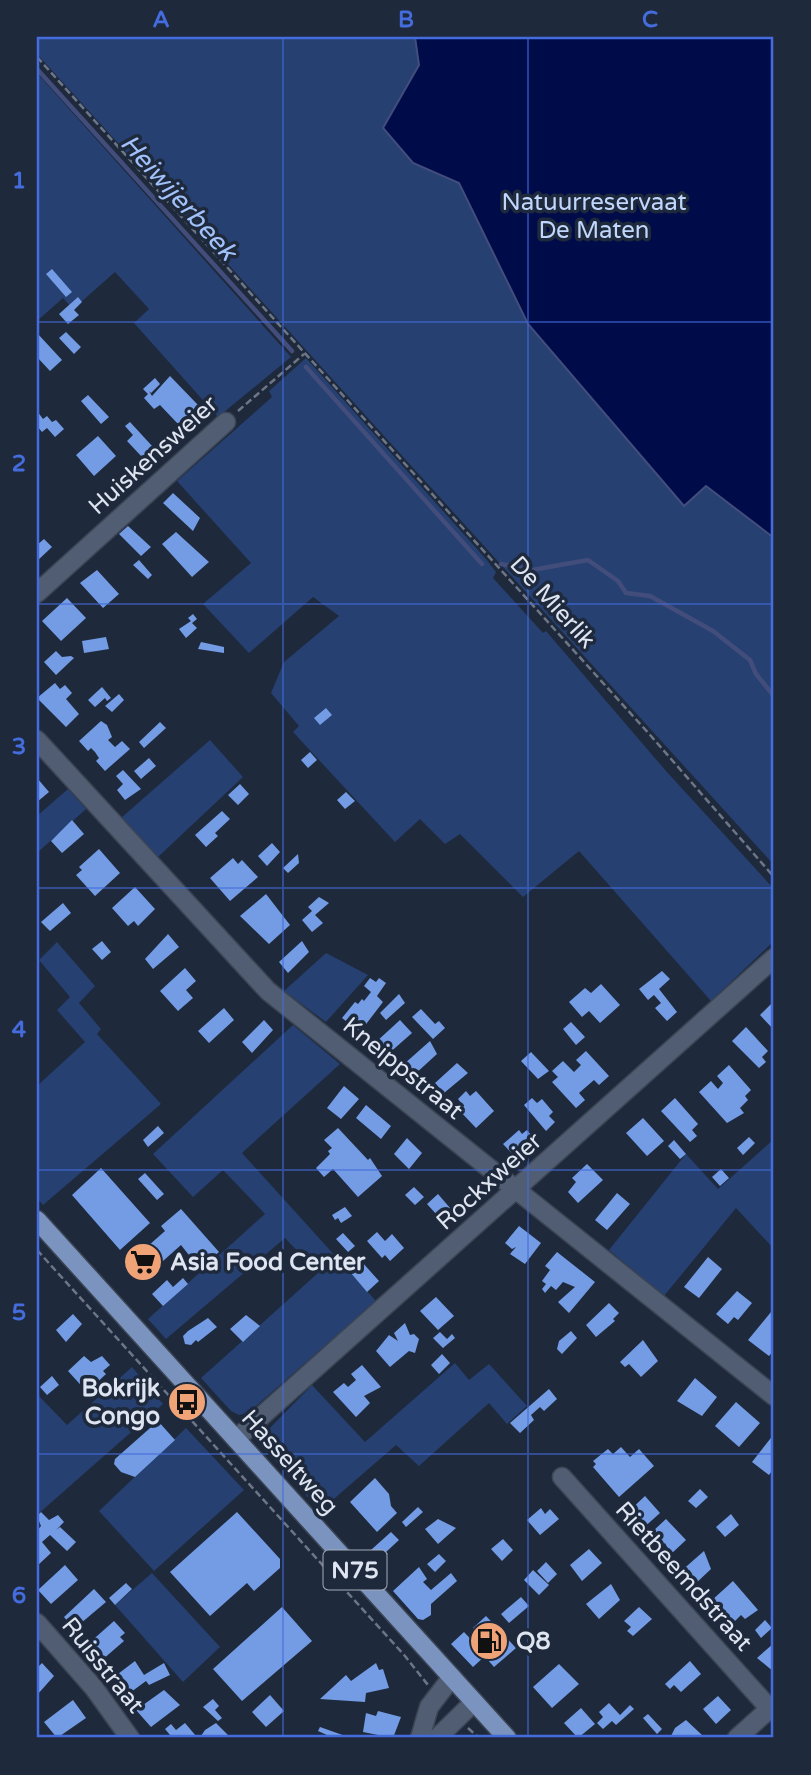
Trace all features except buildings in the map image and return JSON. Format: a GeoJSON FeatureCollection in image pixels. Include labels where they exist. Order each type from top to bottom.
{"type":"FeatureCollection","features":[{"type":"Feature","properties":{"kind":"main road","name":"Hasseltweg"},"geometry":{"type":"LineString","coordinates":[[37,1220],[507,1738]]}},
{"type":"Feature","properties":{"kind":"street","name":"Huiskensweier"},"geometry":{"type":"LineString","coordinates":[[37,593],[226,422]]}},
{"type":"Feature","properties":{"kind":"street","name":"Kneippstraat"},"geometry":{"type":"LineString","coordinates":[[37,740],[268,991],[774,1396]]}},
{"type":"Feature","properties":{"kind":"street","name":"Rockxweier"},"geometry":{"type":"LineString","coordinates":[[236,1439],[774,958]]}},
{"type":"Feature","properties":{"kind":"street","name":"Rietbeemdstraat"},"geometry":{"type":"LineString","coordinates":[[562,1477],[772,1707]]}},
{"type":"Feature","properties":{"kind":"street","name":"Ruisstraat"},"geometry":{"type":"LineString","coordinates":[[37,1622],[94,1688],[130,1738]]}},
{"type":"Feature","properties":{"kind":"street"},"geometry":{"type":"LineString","coordinates":[[421,1738],[429,1707],[452,1677]]}},
{"type":"Feature","properties":{"kind":"street"},"geometry":{"type":"LineString","coordinates":[[437,1738],[474,1702]]}},
{"type":"Feature","properties":{"kind":"street"},"geometry":{"type":"LineString","coordinates":[[737,1738],[772,1707]]}},
{"type":"Feature","properties":{"kind":"path","name":"De Mierlik"},"geometry":{"type":"LineString","coordinates":[[37,57],[651,736],[774,877]]}},
{"type":"Feature","properties":{"kind":"path","name":"Huiskensweier"},"geometry":{"type":"LineString","coordinates":[[226,422],[304,354]]}},
{"type":"Feature","properties":{"kind":"path"},"geometry":{"type":"LineString","coordinates":[[37,1250],[405,1656],[432,1691]]}},
{"type":"Feature","properties":{"kind":"path"},"geometry":{"type":"LineString","coordinates":[[462,1722],[479,1738]]}},
{"type":"Feature","properties":{"kind":"green space","name":"Natuurreservaat De Maten"},"geometry":{"type":"Polygon","coordinates":[[[37,37],[774,37],[774,865],[37,54],[37,37]]]}},
{"type":"Feature","properties":{"kind":"green space"},"geometry":{"type":"Polygon","coordinates":[[[37,73],[291,357],[218,417],[134,323],[149,309],[115,272],[73,309],[63,298],[37,321],[37,73]]]}},
{"type":"Feature","properties":{"kind":"green space"},"geometry":{"type":"Polygon","coordinates":[[[306,358],[486,559],[496,572],[493,578],[543,633],[546,631],[666,771],[774,889],[774,941],[711,1001],[579,851],[523,897],[460,834],[445,844],[420,819],[395,842],[293,732],[299,726],[271,693],[284,662],[339,616],[313,597],[249,653],[203,604],[251,563],[177,481],[272,397],[269,391],[306,358]]]}},
{"type":"Feature","properties":{"kind":"green space"},"geometry":{"type":"Polygon","coordinates":[[[210,740],[243,777],[158,857],[121,818],[210,740]]]}},
{"type":"Feature","properties":{"kind":"green space"},"geometry":{"type":"Polygon","coordinates":[[[68,789],[86,809],[37,853],[37,816],[68,789]]]}},
{"type":"Feature","properties":{"kind":"green space"},"geometry":{"type":"Polygon","coordinates":[[[57,942],[95,986],[79,1003],[101,1029],[97,1034],[161,1104],[43,1205],[37,1198],[37,1086],[85,1042],[57,1010],[70,997],[39,960],[57,942]]]}},
{"type":"Feature","properties":{"kind":"green space"},"geometry":{"type":"Polygon","coordinates":[[[326,953],[368,975],[326,1022],[284,991],[326,953]]]}},
{"type":"Feature","properties":{"kind":"green space"},"geometry":{"type":"Polygon","coordinates":[[[293,1025],[340,1064],[242,1153],[376,1301],[248,1413],[239,1415],[231,1411],[201,1378],[318,1273],[285,1238],[166,1339],[148,1319],[265,1214],[223,1170],[193,1197],[153,1154],[293,1025]]]}},
{"type":"Feature","properties":{"kind":"green space"},"geometry":{"type":"Polygon","coordinates":[[[774,1139],[774,1249],[736,1208],[664,1296],[609,1250],[686,1154],[718,1189],[774,1139]]]}},
{"type":"Feature","properties":{"kind":"green space"},"geometry":{"type":"Polygon","coordinates":[[[455,1363],[469,1380],[489,1364],[527,1406],[507,1424],[489,1403],[419,1466],[396,1445],[320,1511],[263,1447],[265,1433],[312,1385],[365,1442],[455,1363]]]}},
{"type":"Feature","properties":{"kind":"green space"},"geometry":{"type":"Polygon","coordinates":[[[132,1367],[163,1404],[37,1515],[37,1394],[67,1425],[132,1367]]]}},
{"type":"Feature","properties":{"kind":"green space"},"geometry":{"type":"Polygon","coordinates":[[[186,1428],[244,1490],[154,1571],[99,1511],[186,1428]]]}},
{"type":"Feature","properties":{"kind":"green space"},"geometry":{"type":"Polygon","coordinates":[[[152,1573],[220,1647],[183,1682],[115,1605],[152,1573]]]}},
{"type":"Feature","properties":{"kind":"shaded area"},"geometry":{"type":"Polygon","coordinates":[[[415,37],[774,37],[774,538],[706,486],[684,506],[528,324],[459,183],[413,163],[383,128],[419,65],[415,37]]]}},
{"type":"Feature","properties":{"kind":"waterway","name":"Heiwijerbeek"},"geometry":{"type":"LineString","coordinates":[[37,69],[292,351]]}},
{"type":"Feature","properties":{"kind":"waterway","name":"Heiwijerbeek"},"geometry":{"type":"LineString","coordinates":[[306,367],[482,564]]}},
{"type":"Feature","properties":{"kind":"waterway","name":"Heiwijerbeek"},"geometry":{"type":"LineString","coordinates":[[501,564],[532,570],[588,560],[618,581],[626,593],[650,596],[713,631],[750,660],[756,674],[774,696]]}},
{"type":"Feature","properties":{"kind":"place","name":"Asia Food Center"},"geometry":{"type":"Point","coordinates":[143,1262]}},
{"type":"Feature","properties":{"kind":"place","name":"Bokrijk Congo"},"geometry":{"type":"Point","coordinates":[187,1402]}},
{"type":"Feature","properties":{"kind":"place","name":"Q8"},"geometry":{"type":"Point","coordinates":[489,1641]}}]}
